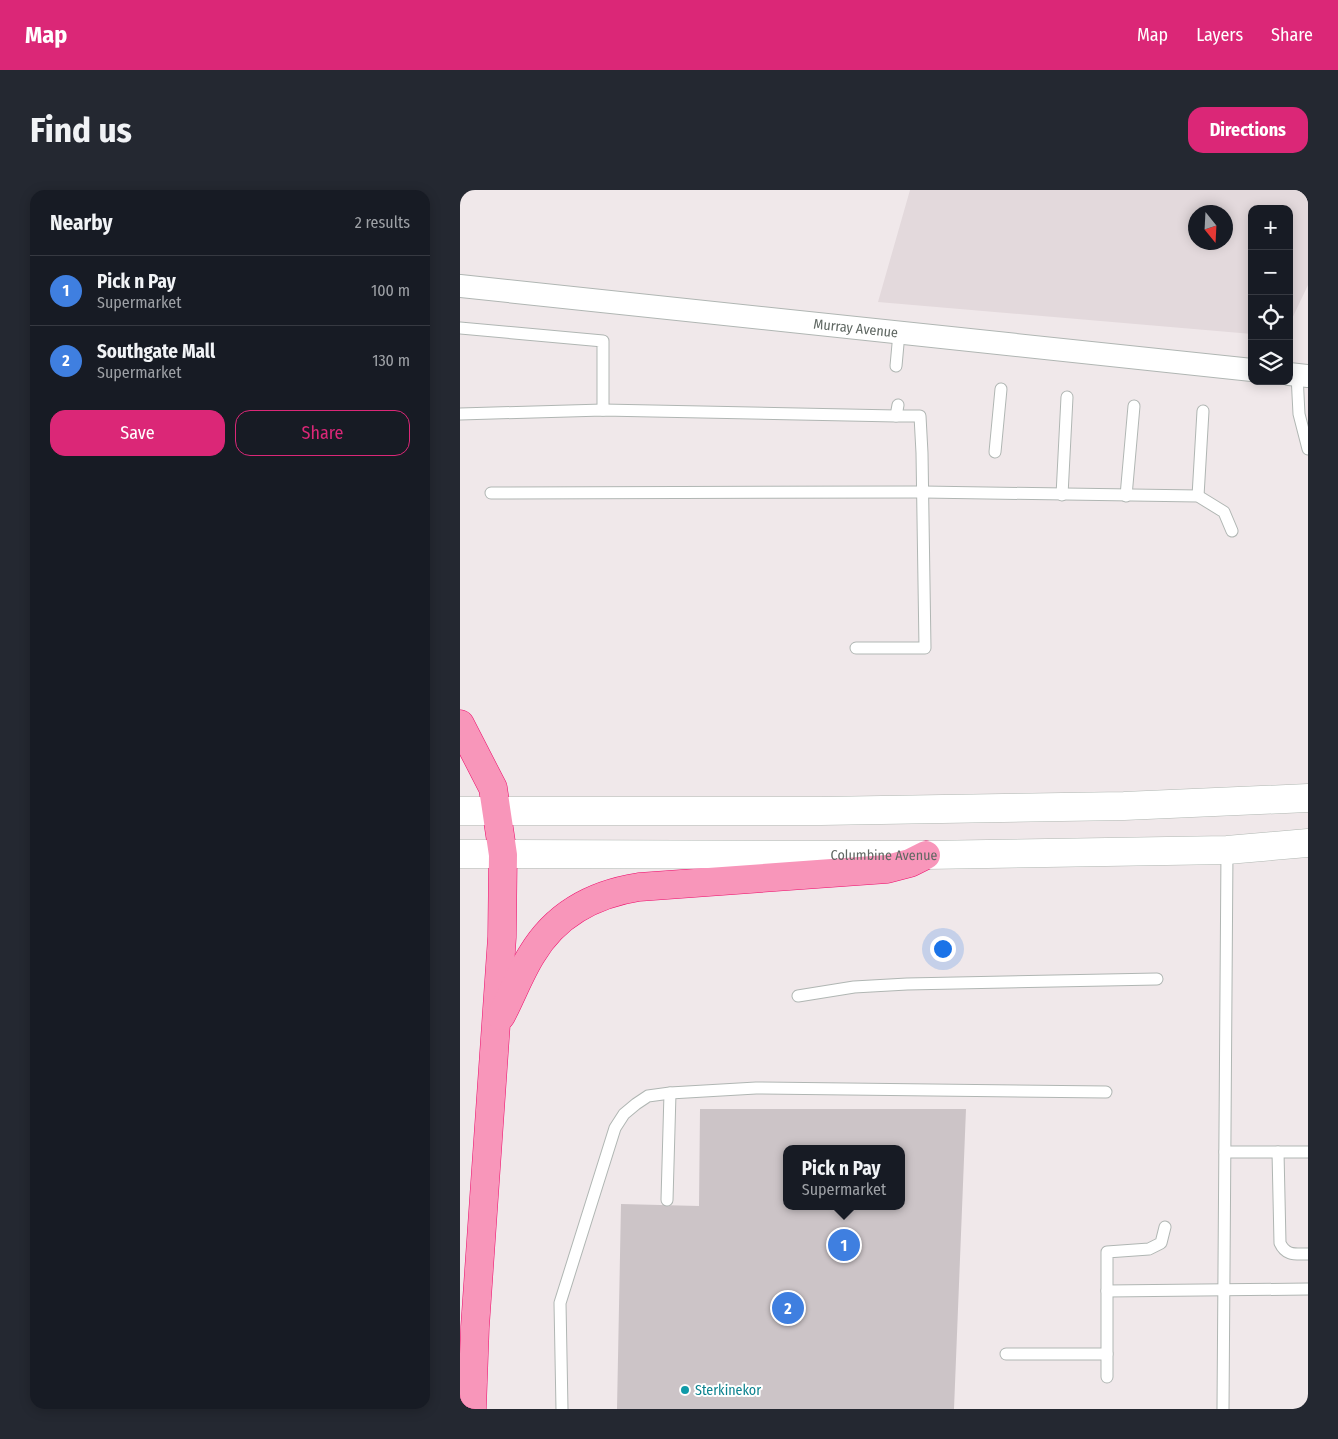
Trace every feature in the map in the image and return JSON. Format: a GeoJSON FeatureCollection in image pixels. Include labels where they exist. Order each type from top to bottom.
{"type":"FeatureCollection","features":[{"type":"Feature","properties":{"kind":"highway"},"geometry":{"type":"LineString","coordinates":[[460,724],[493,788],[503,855],[502,937],[494,1026],[485,1203],[475,1327],[472,1409]]}},
{"type":"Feature","properties":{"kind":"highway"},"geometry":{"type":"LineString","coordinates":[[494,1026],[532,953],[546,934],[568,913],[594,898],[615,891],[639,887],[886,870],[910,863],[926,855]]}},
{"type":"Feature","properties":{"kind":"main road"},"geometry":{"type":"LineString","coordinates":[[460,811],[821,812],[1124,806],[1308,798]]}},
{"type":"Feature","properties":{"kind":"main road","name":"Columbine Avenue"},"geometry":{"type":"LineString","coordinates":[[460,854],[926,855],[1227,850],[1308,844]]}},
{"type":"Feature","properties":{"kind":"street","name":"Murray Avenue"},"geometry":{"type":"LineString","coordinates":[[460,286],[1248,370]]}},
{"type":"Feature","properties":{"kind":"lane"},"geometry":{"type":"LineString","coordinates":[[460,328],[603,341],[603,410]]}},
{"type":"Feature","properties":{"kind":"lane"},"geometry":{"type":"LineString","coordinates":[[896,366],[899,333]]}},
{"type":"Feature","properties":{"kind":"lane"},"geometry":{"type":"LineString","coordinates":[[1298,375],[1299,414],[1308,450]]}},
{"type":"Feature","properties":{"kind":"lane"},"geometry":{"type":"LineString","coordinates":[[995,452],[1000,389]]}},
{"type":"Feature","properties":{"kind":"lane"},"geometry":{"type":"LineString","coordinates":[[1062,495],[1067,397]]}},
{"type":"Feature","properties":{"kind":"lane"},"geometry":{"type":"LineString","coordinates":[[1126,496],[1134,406]]}},
{"type":"Feature","properties":{"kind":"lane"},"geometry":{"type":"LineString","coordinates":[[460,414],[603,410],[897,411],[920,416],[925,648],[856,648]]}},
{"type":"Feature","properties":{"kind":"lane"},"geometry":{"type":"LineString","coordinates":[[1198,496],[1203,411]]}},
{"type":"Feature","properties":{"kind":"lane"},"geometry":{"type":"LineString","coordinates":[[491,493],[923,492],[1198,496],[1224,512],[1232,530]]}},
{"type":"Feature","properties":{"kind":"lane"},"geometry":{"type":"LineString","coordinates":[[1223,1409],[1227,850]]}},
{"type":"Feature","properties":{"kind":"lane"},"geometry":{"type":"LineString","coordinates":[[798,996],[854,987],[907,984],[1157,979]]}},
{"type":"Feature","properties":{"kind":"lane"},"geometry":{"type":"LineString","coordinates":[[562,1409],[560,1303],[615,1128],[624,1114],[648,1096],[756,1088],[1106,1092]]}},
{"type":"Feature","properties":{"kind":"lane"},"geometry":{"type":"LineString","coordinates":[[667,1200],[670,1093]]}},
{"type":"Feature","properties":{"kind":"lane"},"geometry":{"type":"LineString","coordinates":[[1225,1152],[1308,1152]]}},
{"type":"Feature","properties":{"kind":"lane"},"geometry":{"type":"LineString","coordinates":[[1278,1152],[1280,1243],[1290,1254],[1308,1254]]}},
{"type":"Feature","properties":{"kind":"lane"},"geometry":{"type":"LineString","coordinates":[[1107,1376],[1107,1252],[1149,1249],[1161,1243],[1165,1227]]}},
{"type":"Feature","properties":{"kind":"lane"},"geometry":{"type":"LineString","coordinates":[[1107,1291],[1308,1289]]}},
{"type":"Feature","properties":{"kind":"lane"},"geometry":{"type":"LineString","coordinates":[[1006,1354],[1107,1354]]}},
{"type":"Feature","properties":{"kind":"shaded area"},"geometry":{"type":"Polygon","coordinates":[[[910,190],[1308,190],[1308,285],[1293,317],[1293,205],[1248,205],[1248,334],[878,302],[910,190]]]}},
{"type":"Feature","properties":{"kind":"building"},"geometry":{"type":"Polygon","coordinates":[[[700,1109],[966,1109],[954,1409],[617,1409],[621,1204],[699,1206],[700,1109]]]}},
{"type":"Feature","properties":{"kind":"place","name":"Pick n Pay"},"geometry":{"type":"Point","coordinates":[844,1245]}},
{"type":"Feature","properties":{"kind":"place","name":"Southgate Mall"},"geometry":{"type":"Point","coordinates":[788,1308]}},
{"type":"Feature","properties":{"kind":"place","name":"Sterkinekor"},"geometry":{"type":"Point","coordinates":[685,1390]}}]}
